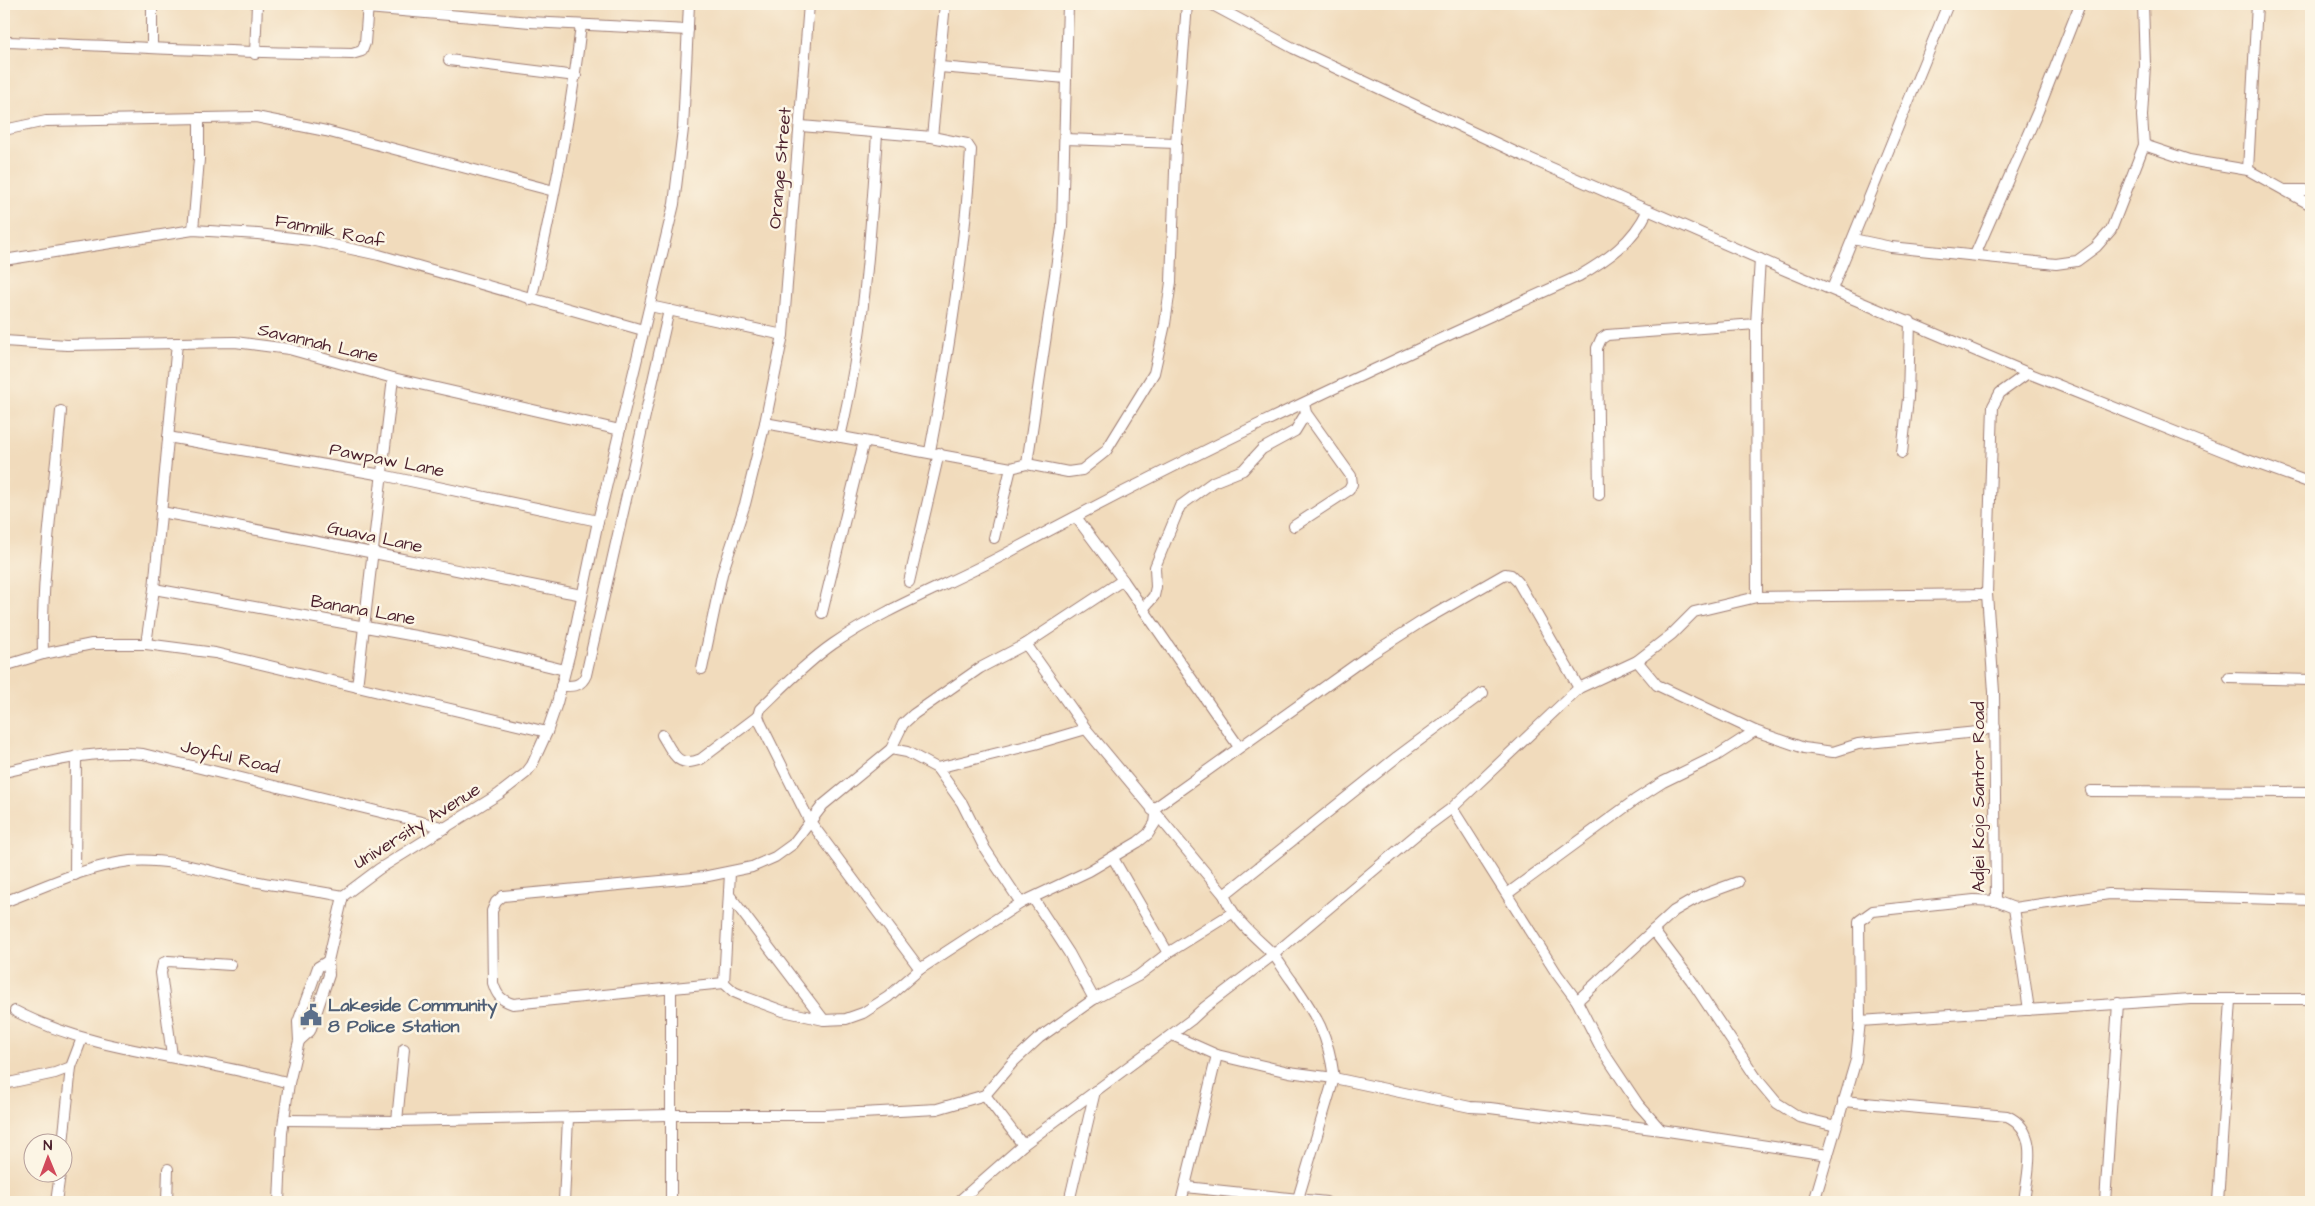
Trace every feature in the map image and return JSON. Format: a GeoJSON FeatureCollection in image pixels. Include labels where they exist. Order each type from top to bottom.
{"type":"FeatureCollection","features":[{"type":"Feature","properties":{"kind":"street"},"geometry":{"type":"LineString","coordinates":[[152,4],[152,46]]}},
{"type":"Feature","properties":{"kind":"street"},"geometry":{"type":"LineString","coordinates":[[255,54],[257,4]]}},
{"type":"Feature","properties":{"kind":"street","name":"University Avenue"},"geometry":{"type":"LineString","coordinates":[[343,896],[379,869],[499,794],[526,773],[532,765],[547,732],[565,670],[598,521],[674,204],[679,169],[689,4]]}},
{"type":"Feature","properties":{"kind":"street","name":"Orange Street"},"geometry":{"type":"LineString","coordinates":[[702,669],[722,574],[745,504],[765,423],[783,334],[810,4]]}},
{"type":"Feature","properties":{"kind":"street"},"geometry":{"type":"LineString","coordinates":[[932,137],[945,4]]}},
{"type":"Feature","properties":{"kind":"street"},"geometry":{"type":"LineString","coordinates":[[1027,464],[1062,227],[1068,4]]}},
{"type":"Feature","properties":{"kind":"street"},"geometry":{"type":"LineString","coordinates":[[765,423],[934,452],[1011,468],[1027,464],[1068,472],[1082,470],[1106,451],[1154,373],[1164,332],[1171,282],[1176,143],[1187,4]]}},
{"type":"Feature","properties":{"kind":"street"},"geometry":{"type":"LineString","coordinates":[[1211,4],[1293,48],[1515,152],[1760,259],[2028,373],[2228,453],[2311,483]]}},
{"type":"Feature","properties":{"kind":"street"},"geometry":{"type":"LineString","coordinates":[[1832,289],[1948,4]]}},
{"type":"Feature","properties":{"kind":"street"},"geometry":{"type":"LineString","coordinates":[[1975,255],[2038,111],[2080,4]]}},
{"type":"Feature","properties":{"kind":"street"},"geometry":{"type":"LineString","coordinates":[[1853,239],[1891,247],[2056,264],[2077,261],[2096,246],[2111,230],[2144,146],[2142,116],[2145,57],[2143,4]]}},
{"type":"Feature","properties":{"kind":"street"},"geometry":{"type":"LineString","coordinates":[[2248,170],[2257,4]]}},
{"type":"Feature","properties":{"kind":"street"},"geometry":{"type":"LineString","coordinates":[[4,42],[152,46],[255,54],[352,54],[362,51],[365,43],[368,6],[581,24],[688,30]]}},
{"type":"Feature","properties":{"kind":"street"},"geometry":{"type":"LineString","coordinates":[[532,300],[576,76],[581,24]]}},
{"type":"Feature","properties":{"kind":"street"},"geometry":{"type":"LineString","coordinates":[[449,60],[576,76]]}},
{"type":"Feature","properties":{"kind":"street"},"geometry":{"type":"LineString","coordinates":[[940,67],[1066,78]]}},
{"type":"Feature","properties":{"kind":"street"},"geometry":{"type":"LineString","coordinates":[[4,130],[46,121],[256,117],[326,131],[554,191]]}},
{"type":"Feature","properties":{"kind":"street"},"geometry":{"type":"LineString","coordinates":[[193,230],[199,159],[200,118]]}},
{"type":"Feature","properties":{"kind":"street"},"geometry":{"type":"LineString","coordinates":[[800,126],[932,137],[967,144],[972,150],[964,243],[934,452],[909,582]]}},
{"type":"Feature","properties":{"kind":"street"},"geometry":{"type":"LineString","coordinates":[[840,437],[869,262],[877,133]]}},
{"type":"Feature","properties":{"kind":"street"},"geometry":{"type":"LineString","coordinates":[[1065,139],[1176,143]]}},
{"type":"Feature","properties":{"kind":"street"},"geometry":{"type":"LineString","coordinates":[[2144,146],[2189,160],[2248,170],[2311,205]]}},
{"type":"Feature","properties":{"kind":"street"},"geometry":{"type":"LineString","coordinates":[[2282,190],[2311,190]]}},
{"type":"Feature","properties":{"kind":"street"},"geometry":{"type":"LineString","coordinates":[[662,735],[676,759],[692,763],[701,760],[758,716],[760,709],[833,644],[885,614],[975,571],[1076,517],[1579,276],[1606,260],[1631,239],[1648,210]]}},
{"type":"Feature","properties":{"kind":"street","name":"Fanmilk Roaf"},"geometry":{"type":"LineString","coordinates":[[4,260],[193,230],[310,240],[379,255],[643,330]]}},
{"type":"Feature","properties":{"kind":"street"},"geometry":{"type":"LineString","coordinates":[[1758,597],[1756,324],[1760,259]]}},
{"type":"Feature","properties":{"kind":"street"},"geometry":{"type":"LineString","coordinates":[[650,306],[783,334]]}},
{"type":"Feature","properties":{"kind":"street"},"geometry":{"type":"LineString","coordinates":[[561,686],[577,686],[582,683],[586,675],[669,310]]}},
{"type":"Feature","properties":{"kind":"street"},"geometry":{"type":"LineString","coordinates":[[1902,453],[1908,398],[1910,322]]}},
{"type":"Feature","properties":{"kind":"street"},"geometry":{"type":"LineString","coordinates":[[1599,496],[1597,348],[1601,339],[1607,335],[1756,324]]}},
{"type":"Feature","properties":{"kind":"street","name":"Savannah Lane"},"geometry":{"type":"LineString","coordinates":[[4,341],[67,344],[235,342],[289,350],[393,378],[620,430]]}},
{"type":"Feature","properties":{"kind":"street"},"geometry":{"type":"LineString","coordinates":[[146,644],[154,589],[177,343]]}},
{"type":"Feature","properties":{"kind":"street","name":"Adjei Kojo Santor Road"},"geometry":{"type":"LineString","coordinates":[[1814,1202],[1856,1060],[1860,1021],[1860,921],[1873,911],[1974,900],[1996,901],[1995,727],[1987,594],[1992,406],[2000,393],[2028,373]]}},
{"type":"Feature","properties":{"kind":"street"},"geometry":{"type":"LineString","coordinates":[[357,687],[393,378]]}},
{"type":"Feature","properties":{"kind":"street"},"geometry":{"type":"LineString","coordinates":[[1294,526],[1348,490],[1352,484],[1350,476],[1304,407]]}},
{"type":"Feature","properties":{"kind":"street"},"geometry":{"type":"LineString","coordinates":[[1143,609],[1154,596],[1156,587],[1155,567],[1180,506],[1213,482],[1243,470],[1262,449],[1295,431],[1304,407]]}},
{"type":"Feature","properties":{"kind":"street"},"geometry":{"type":"LineString","coordinates":[[43,654],[43,609],[61,410]]}},
{"type":"Feature","properties":{"kind":"street","name":"Pawpaw Lane"},"geometry":{"type":"LineString","coordinates":[[168,437],[382,475],[598,521]]}},
{"type":"Feature","properties":{"kind":"street"},"geometry":{"type":"LineString","coordinates":[[822,613],[864,441]]}},
{"type":"Feature","properties":{"kind":"street"},"geometry":{"type":"LineString","coordinates":[[994,538],[1011,468]]}},
{"type":"Feature","properties":{"kind":"street","name":"Guava Lane"},"geometry":{"type":"LineString","coordinates":[[161,512],[273,532],[372,554],[582,595]]}},
{"type":"Feature","properties":{"kind":"street"},"geometry":{"type":"LineString","coordinates":[[1076,517],[1123,580],[1239,747]]}},
{"type":"Feature","properties":{"kind":"street"},"geometry":{"type":"LineString","coordinates":[[1154,812],[1239,747],[1368,656],[1505,574],[1511,575],[1518,582],[1579,688]]}},
{"type":"Feature","properties":{"kind":"street"},"geometry":{"type":"LineString","coordinates":[[1123,580],[1026,644],[980,668],[914,714],[903,724],[891,748],[823,805],[793,844],[775,856],[752,867],[730,872],[616,886],[503,896],[496,902],[492,911],[493,984],[497,995],[503,1001],[513,1004],[670,990],[724,983],[734,992],[783,1011],[824,1020],[846,1019],[863,1013],[888,997],[920,970],[1021,904],[1113,858],[1148,834],[1155,823],[1154,812]]}},
{"type":"Feature","properties":{"kind":"street","name":"Banana Lane"},"geometry":{"type":"LineString","coordinates":[[154,589],[449,642],[565,670]]}},
{"type":"Feature","properties":{"kind":"street"},"geometry":{"type":"LineString","coordinates":[[958,1202],[1023,1145],[1172,1034],[1273,955],[1417,834],[1452,808],[1579,688],[1637,661],[1672,634],[1694,612],[1758,597],[1987,594]]}},
{"type":"Feature","properties":{"kind":"street"},"geometry":{"type":"LineString","coordinates":[[4,666],[43,654],[92,644],[146,644],[215,653],[547,732]]}},
{"type":"Feature","properties":{"kind":"street"},"geometry":{"type":"LineString","coordinates":[[1026,644],[1086,729],[1224,895],[1232,913],[1243,927],[1273,955],[1319,1021],[1332,1059],[1334,1078],[1298,1200]]}},
{"type":"Feature","properties":{"kind":"street"},"geometry":{"type":"LineString","coordinates":[[1637,661],[1657,685],[1755,731],[1804,748],[1833,752],[1858,744],[1977,732],[1995,727]]}},
{"type":"Feature","properties":{"kind":"street"},"geometry":{"type":"LineString","coordinates":[[2229,678],[2311,680]]}},
{"type":"Feature","properties":{"kind":"street"},"geometry":{"type":"LineString","coordinates":[[1224,895],[1397,757],[1484,693]]}},
{"type":"Feature","properties":{"kind":"street"},"geometry":{"type":"LineString","coordinates":[[758,716],[810,820],[920,970]]}},
{"type":"Feature","properties":{"kind":"street"},"geometry":{"type":"LineString","coordinates":[[937,768],[1086,729]]}},
{"type":"Feature","properties":{"kind":"street"},"geometry":{"type":"LineString","coordinates":[[1507,894],[1635,800],[1663,782],[1716,756],[1755,731]]}},
{"type":"Feature","properties":{"kind":"street"},"geometry":{"type":"LineString","coordinates":[[891,748],[907,752],[937,768],[962,802],[985,849],[1021,904]]}},
{"type":"Feature","properties":{"kind":"street","name":"Joyful Road"},"geometry":{"type":"LineString","coordinates":[[4,772],[76,756],[117,751],[143,754],[446,828]]}},
{"type":"Feature","properties":{"kind":"street"},"geometry":{"type":"LineString","coordinates":[[74,875],[76,756]]}},
{"type":"Feature","properties":{"kind":"street"},"geometry":{"type":"LineString","coordinates":[[2091,791],[2311,792]]}},
{"type":"Feature","properties":{"kind":"street"},"geometry":{"type":"LineString","coordinates":[[1452,808],[1557,974],[1577,1001],[1602,1050],[1638,1104],[1661,1130]]}},
{"type":"Feature","properties":{"kind":"street"},"geometry":{"type":"LineString","coordinates":[[1113,858],[1168,953]]}},
{"type":"Feature","properties":{"kind":"street"},"geometry":{"type":"LineString","coordinates":[[4,902],[74,875],[130,861],[153,861],[343,896],[328,961],[329,974],[310,1031],[299,1041]]}},
{"type":"Feature","properties":{"kind":"street"},"geometry":{"type":"LineString","coordinates":[[724,983],[730,872]]}},
{"type":"Feature","properties":{"kind":"street"},"geometry":{"type":"LineString","coordinates":[[1577,1001],[1674,912],[1700,896],[1738,882]]}},
{"type":"Feature","properties":{"kind":"street"},"geometry":{"type":"LineString","coordinates":[[1996,901],[2014,908],[2109,894],[2311,900]]}},
{"type":"Feature","properties":{"kind":"street"},"geometry":{"type":"LineString","coordinates":[[730,896],[824,1020]]}},
{"type":"Feature","properties":{"kind":"street"},"geometry":{"type":"LineString","coordinates":[[1033,898],[1070,953],[1094,999]]}},
{"type":"Feature","properties":{"kind":"street"},"geometry":{"type":"LineString","coordinates":[[2014,908],[2029,1010]]}},
{"type":"Feature","properties":{"kind":"street"},"geometry":{"type":"LineString","coordinates":[[284,1120],[397,1121],[669,1115],[760,1116],[889,1113],[937,1109],[985,1095],[1013,1062],[1040,1038],[1094,999],[1138,976],[1168,953],[1232,913]]}},
{"type":"Feature","properties":{"kind":"street"},"geometry":{"type":"LineString","coordinates":[[1653,930],[1691,980],[1757,1079],[1778,1103],[1799,1117],[1836,1126]]}},
{"type":"Feature","properties":{"kind":"street"},"geometry":{"type":"LineString","coordinates":[[172,1056],[161,972],[163,963],[168,961],[231,965]]}},
{"type":"Feature","properties":{"kind":"street"},"geometry":{"type":"LineString","coordinates":[[279,1202],[284,1120],[289,1083],[299,1041],[298,1022],[307,991],[318,967],[328,961]]}},
{"type":"Feature","properties":{"kind":"street"},"geometry":{"type":"LineString","coordinates":[[670,990],[669,1115],[671,1202]]}},
{"type":"Feature","properties":{"kind":"street"},"geometry":{"type":"LineString","coordinates":[[1860,1021],[2191,999],[2311,999]]}},
{"type":"Feature","properties":{"kind":"street"},"geometry":{"type":"LineString","coordinates":[[2218,1202],[2231,1000]]}},
{"type":"Feature","properties":{"kind":"street"},"geometry":{"type":"LineString","coordinates":[[2105,1202],[2118,1003]]}},
{"type":"Feature","properties":{"kind":"street"},"geometry":{"type":"LineString","coordinates":[[16,1011],[82,1038],[253,1072],[289,1083]]}},
{"type":"Feature","properties":{"kind":"street"},"geometry":{"type":"LineString","coordinates":[[1172,1034],[1217,1055],[1289,1072],[1334,1078],[1470,1107],[1661,1130],[1828,1155]]}},
{"type":"Feature","properties":{"kind":"street"},"geometry":{"type":"LineString","coordinates":[[64,1134],[71,1067],[82,1038]]}},
{"type":"Feature","properties":{"kind":"street"},"geometry":{"type":"LineString","coordinates":[[397,1121],[404,1049]]}},
{"type":"Feature","properties":{"kind":"street"},"geometry":{"type":"LineString","coordinates":[[1181,1202],[1217,1055]]}},
{"type":"Feature","properties":{"kind":"street"},"geometry":{"type":"LineString","coordinates":[[4,1084],[56,1073],[71,1067]]}},
{"type":"Feature","properties":{"kind":"street"},"geometry":{"type":"LineString","coordinates":[[1069,1202],[1095,1092]]}},
{"type":"Feature","properties":{"kind":"street"},"geometry":{"type":"LineString","coordinates":[[985,1095],[1023,1145]]}},
{"type":"Feature","properties":{"kind":"street"},"geometry":{"type":"LineString","coordinates":[[1843,1101],[2007,1116],[2017,1120],[2028,1136],[2030,1148],[2024,1202]]}},
{"type":"Feature","properties":{"kind":"street"},"geometry":{"type":"LineString","coordinates":[[564,1202],[568,1118]]}},
{"type":"Feature","properties":{"kind":"street"},"geometry":{"type":"LineString","coordinates":[[167,1202],[168,1169]]}},
{"type":"Feature","properties":{"kind":"street"},"geometry":{"type":"LineString","coordinates":[[56,1202],[59,1184]]}},
{"type":"Feature","properties":{"kind":"street"},"geometry":{"type":"LineString","coordinates":[[1186,1187],[1326,1202]]}},
{"type":"Feature","properties":{"kind":"place","name":"Lakeside Community 8 Police Station"},"geometry":{"type":"Point","coordinates":[311,1015]}}]}
